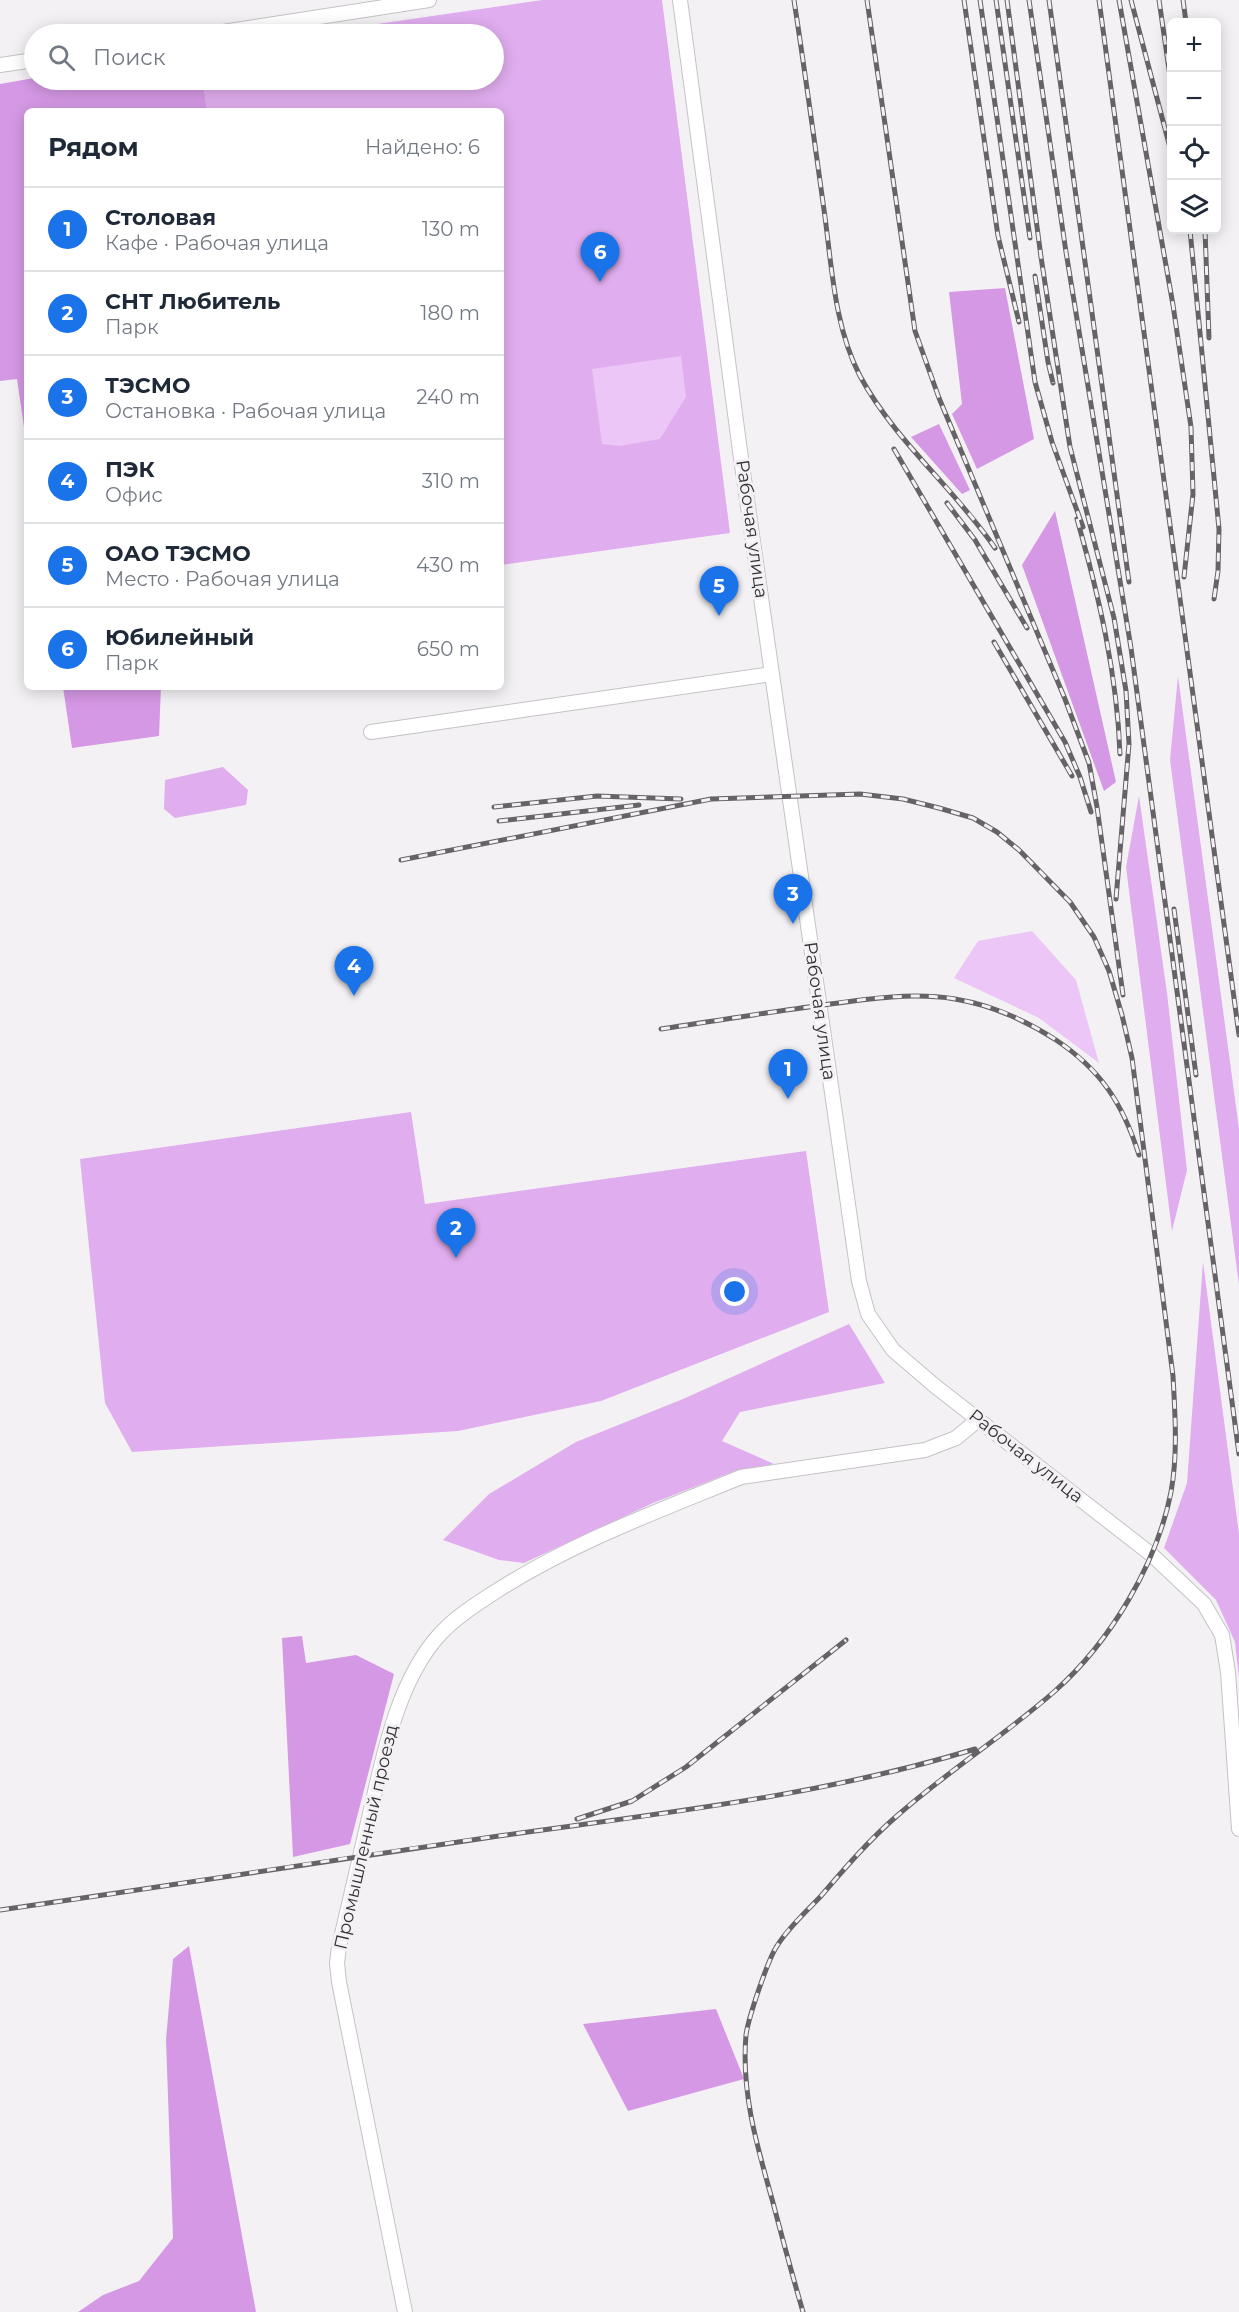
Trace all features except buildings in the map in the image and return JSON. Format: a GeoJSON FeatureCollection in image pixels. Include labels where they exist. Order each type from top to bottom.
{"type":"FeatureCollection","features":[{"type":"Feature","properties":{"kind":"street"},"geometry":{"type":"LineString","coordinates":[[274,24],[429,0]]}},
{"type":"Feature","properties":{"kind":"street","name":"Рабочая улица"},"geometry":{"type":"LineString","coordinates":[[680,0],[740,451],[859,1281],[868,1314],[893,1350],[1152,1555],[1204,1604],[1222,1635],[1228,1672],[1239,1829]]}},
{"type":"Feature","properties":{"kind":"street"},"geometry":{"type":"LineString","coordinates":[[0,65],[24,61]]}},
{"type":"Feature","properties":{"kind":"street"},"geometry":{"type":"LineString","coordinates":[[371,732],[772,674]]}},
{"type":"Feature","properties":{"kind":"street","name":"Промышленный проезд"},"geometry":{"type":"LineString","coordinates":[[405,2312],[337,1963],[388,1735],[416,1670],[429,1648],[440,1634],[467,1610],[513,1580],[576,1546],[716,1487],[741,1477],[925,1450],[956,1438],[979,1419]]}},
{"type":"Feature","properties":{"kind":"shaded area"},"geometry":{"type":"Polygon","coordinates":[[[542,0],[662,0],[730,533],[504,565],[504,108],[207,108],[204,90],[504,90],[504,24],[377,24],[542,0]]]}},
{"type":"Feature","properties":{"kind":"shaded area"},"geometry":{"type":"Polygon","coordinates":[[[24,80],[24,90],[204,90],[207,108],[24,108],[24,427],[17,379],[0,381],[0,84],[24,80]]]}},
{"type":"Feature","properties":{"kind":"shaded area"},"geometry":{"type":"Polygon","coordinates":[[[1005,288],[1034,439],[977,469],[952,414],[962,404],[949,292],[1005,288]]]}},
{"type":"Feature","properties":{"kind":"shaded area"},"geometry":{"type":"Polygon","coordinates":[[[681,356],[686,397],[660,439],[620,446],[602,444],[592,369],[681,356]]]}},
{"type":"Feature","properties":{"kind":"shaded area"},"geometry":{"type":"Polygon","coordinates":[[[939,424],[970,490],[962,494],[911,437],[939,424]]]}},
{"type":"Feature","properties":{"kind":"shaded area"},"geometry":{"type":"Polygon","coordinates":[[[1055,511],[1116,782],[1104,791],[1022,565],[1055,511]]]}},
{"type":"Feature","properties":{"kind":"shaded area"},"geometry":{"type":"Polygon","coordinates":[[[1178,676],[1239,1129],[1239,1285],[1170,760],[1178,676]]]}},
{"type":"Feature","properties":{"kind":"shaded area"},"geometry":{"type":"Polygon","coordinates":[[[63,690],[161,690],[159,736],[72,748],[63,690]]]}},
{"type":"Feature","properties":{"kind":"shaded area"},"geometry":{"type":"Polygon","coordinates":[[[223,767],[248,790],[246,805],[175,818],[164,809],[165,780],[223,767]]]}},
{"type":"Feature","properties":{"kind":"shaded area"},"geometry":{"type":"Polygon","coordinates":[[[1139,796],[1167,993],[1187,1170],[1172,1231],[1126,867],[1139,796]]]}},
{"type":"Feature","properties":{"kind":"shaded area"},"geometry":{"type":"Polygon","coordinates":[[[1032,931],[1076,980],[1099,1063],[1039,1018],[954,978],[978,941],[1032,931]]]}},
{"type":"Feature","properties":{"kind":"shaded area"},"geometry":{"type":"Polygon","coordinates":[[[411,1112],[425,1204],[806,1151],[829,1312],[601,1401],[458,1431],[132,1452],[105,1403],[80,1159],[411,1112]]]}},
{"type":"Feature","properties":{"kind":"shaded area"},"geometry":{"type":"Polygon","coordinates":[[[1203,1262],[1239,1534],[1239,1678],[1235,1642],[1216,1600],[1164,1548],[1187,1483],[1203,1262]]]}},
{"type":"Feature","properties":{"kind":"shaded area"},"geometry":{"type":"Polygon","coordinates":[[[849,1324],[885,1383],[740,1412],[722,1441],[774,1464],[735,1471],[653,1503],[524,1563],[499,1560],[443,1540],[489,1494],[576,1442],[683,1399],[849,1324]]]}},
{"type":"Feature","properties":{"kind":"shaded area"},"geometry":{"type":"Polygon","coordinates":[[[302,1636],[306,1663],[356,1655],[394,1674],[350,1844],[293,1857],[282,1638],[302,1636]]]}},
{"type":"Feature","properties":{"kind":"shaded area"},"geometry":{"type":"Polygon","coordinates":[[[189,1946],[256,2312],[78,2312],[103,2295],[139,2281],[173,2238],[166,2040],[173,1959],[189,1946]]]}},
{"type":"Feature","properties":{"kind":"shaded area"},"geometry":{"type":"Polygon","coordinates":[[[716,2009],[744,2079],[628,2111],[583,2024],[716,2009]]]}},
{"type":"Feature","properties":{"kind":"railway"},"geometry":{"type":"LineString","coordinates":[[794,0],[836,298],[852,358],[874,400],[890,422],[962,505],[995,548]]}},
{"type":"Feature","properties":{"kind":"railway"},"geometry":{"type":"LineString","coordinates":[[867,0],[915,331],[939,398],[1065,699],[1089,763],[1123,995]]}},
{"type":"Feature","properties":{"kind":"railway"},"geometry":{"type":"LineString","coordinates":[[964,0],[998,236],[1019,322]]}},
{"type":"Feature","properties":{"kind":"railway"},"geometry":{"type":"LineString","coordinates":[[980,0],[1035,382],[1052,442],[1083,527]]}},
{"type":"Feature","properties":{"kind":"railway"},"geometry":{"type":"LineString","coordinates":[[996,0],[1030,238]]}},
{"type":"Feature","properties":{"kind":"railway"},"geometry":{"type":"LineString","coordinates":[[1007,0],[1041,257],[1070,447],[1114,618],[1126,691],[1129,744],[1116,899]]}},
{"type":"Feature","properties":{"kind":"railway"},"geometry":{"type":"LineString","coordinates":[[1029,0],[1066,252],[1131,648],[1239,1454]]}},
{"type":"Feature","properties":{"kind":"railway"},"geometry":{"type":"LineString","coordinates":[[1049,0],[1129,582]]}},
{"type":"Feature","properties":{"kind":"railway"},"geometry":{"type":"LineString","coordinates":[[1099,0],[1239,1035]]}},
{"type":"Feature","properties":{"kind":"railway"},"geometry":{"type":"LineString","coordinates":[[1119,0],[1173,305],[1191,427],[1193,494],[1184,577]]}},
{"type":"Feature","properties":{"kind":"railway"},"geometry":{"type":"LineString","coordinates":[[1131,0],[1167,136]]}},
{"type":"Feature","properties":{"kind":"railway"},"geometry":{"type":"LineString","coordinates":[[1159,0],[1169,72]]}},
{"type":"Feature","properties":{"kind":"railway"},"geometry":{"type":"LineString","coordinates":[[1183,0],[1185,18]]}},
{"type":"Feature","properties":{"kind":"railway"},"geometry":{"type":"LineString","coordinates":[[1190,234],[1219,529],[1218,571],[1214,599]]}},
{"type":"Feature","properties":{"kind":"railway"},"geometry":{"type":"LineString","coordinates":[[1205,234],[1209,338]]}},
{"type":"Feature","properties":{"kind":"railway"},"geometry":{"type":"LineString","coordinates":[[1035,276],[1053,383]]}},
{"type":"Feature","properties":{"kind":"railway"},"geometry":{"type":"LineString","coordinates":[[894,449],[1065,742],[1080,777],[1091,812]]}},
{"type":"Feature","properties":{"kind":"railway"},"geometry":{"type":"LineString","coordinates":[[947,503],[975,540],[1027,628]]}},
{"type":"Feature","properties":{"kind":"railway"},"geometry":{"type":"LineString","coordinates":[[1077,519],[1106,635],[1115,694],[1120,754]]}},
{"type":"Feature","properties":{"kind":"railway"},"geometry":{"type":"LineString","coordinates":[[994,642],[1072,776]]}},
{"type":"Feature","properties":{"kind":"railway"},"geometry":{"type":"LineString","coordinates":[[401,860],[711,799],[860,794],[903,799],[973,818],[997,832],[1019,850],[1070,902],[1094,937],[1109,971],[1122,1015],[1132,1058],[1173,1376],[1175,1449],[1171,1492],[1155,1547],[1143,1574],[1112,1625],[1094,1649],[1055,1691],[888,1824],[792,1926],[773,1953],[759,1989],[746,2035],[746,2077],[756,2139],[803,2312]]}},
{"type":"Feature","properties":{"kind":"railway"},"geometry":{"type":"LineString","coordinates":[[494,807],[597,796],[681,799]]}},
{"type":"Feature","properties":{"kind":"railway"},"geometry":{"type":"LineString","coordinates":[[499,821],[639,805]]}},
{"type":"Feature","properties":{"kind":"railway"},"geometry":{"type":"LineString","coordinates":[[1174,909],[1196,1075]]}},
{"type":"Feature","properties":{"kind":"railway"},"geometry":{"type":"LineString","coordinates":[[661,1029],[889,997],[939,997],[982,1005],[1032,1026],[1056,1040],[1086,1063],[1118,1104],[1139,1155]]}},
{"type":"Feature","properties":{"kind":"railway"},"geometry":{"type":"LineString","coordinates":[[577,1819],[632,1801],[686,1767],[846,1640]]}},
{"type":"Feature","properties":{"kind":"railway"},"geometry":{"type":"LineString","coordinates":[[0,1910],[675,1812],[856,1780],[975,1749]]}},
{"type":"Feature","properties":{"kind":"place","name":"Юбилейный"},"geometry":{"type":"Point","coordinates":[600,282]}},
{"type":"Feature","properties":{"kind":"place","name":"ОАО ТЭСМО"},"geometry":{"type":"Point","coordinates":[719,616]}},
{"type":"Feature","properties":{"kind":"place","name":"ТЭСМО"},"geometry":{"type":"Point","coordinates":[793,924]}},
{"type":"Feature","properties":{"kind":"place","name":"ПЭК"},"geometry":{"type":"Point","coordinates":[354,996]}},
{"type":"Feature","properties":{"kind":"place","name":"Столовая"},"geometry":{"type":"Point","coordinates":[788,1099]}},
{"type":"Feature","properties":{"kind":"place","name":"СНТ Любитель"},"geometry":{"type":"Point","coordinates":[456,1258]}}]}
